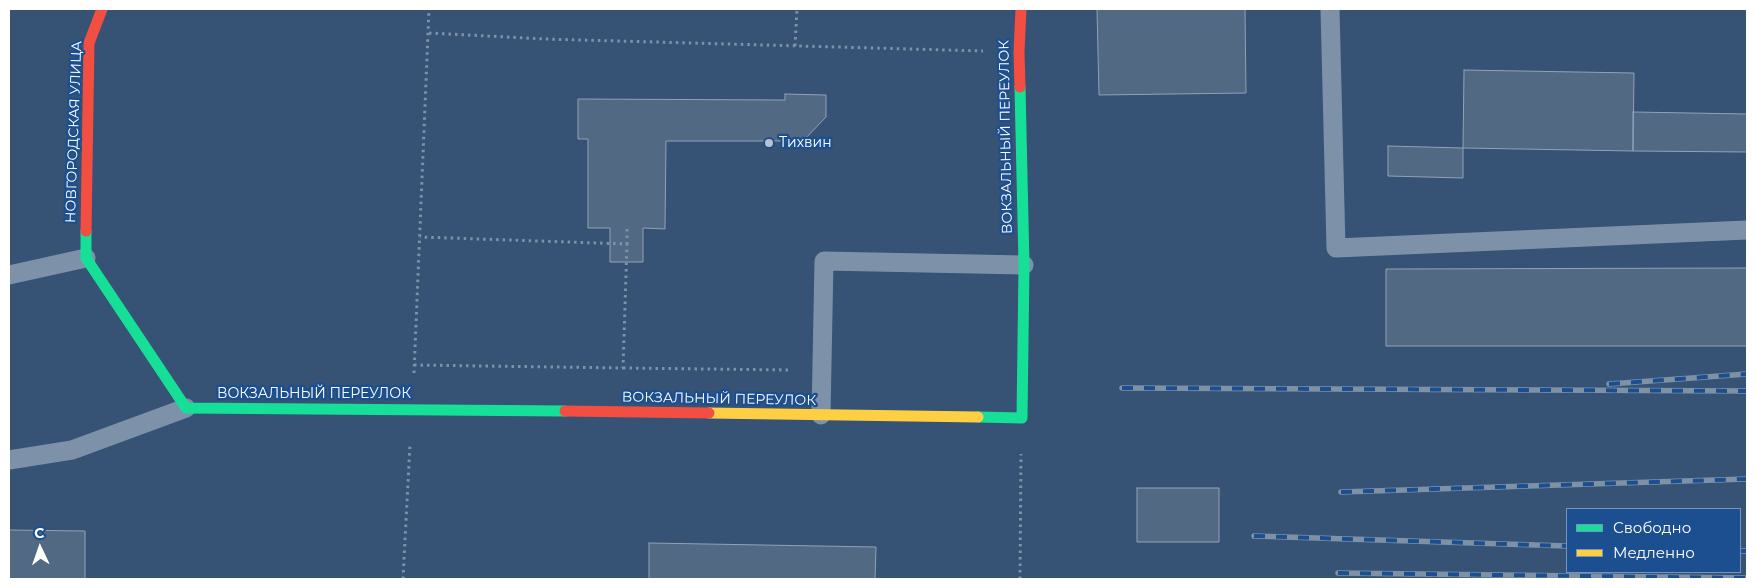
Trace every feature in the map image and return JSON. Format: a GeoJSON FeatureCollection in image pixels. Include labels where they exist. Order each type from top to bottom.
{"type":"FeatureCollection","features":[{"type":"Feature","properties":{"kind":"street","name":"НОВГОРОДСКАЯ УЛИЦА"},"geometry":{"type":"LineString","coordinates":[[86,258],[89,43],[102,9]]}},
{"type":"Feature","properties":{"kind":"street","name":"ВОКЗАЛЬНЫЙ ПЕРЕУЛОК"},"geometry":{"type":"LineString","coordinates":[[186,408],[412,409],[1022,418],[1024,265],[1018,52],[1021,9]]}},
{"type":"Feature","properties":{"kind":"street"},"geometry":{"type":"LineString","coordinates":[[86,258],[186,408]]}},
{"type":"Feature","properties":{"kind":"lane"},"geometry":{"type":"LineString","coordinates":[[1330,9],[1336,248],[1747,230]]}},
{"type":"Feature","properties":{"kind":"lane"},"geometry":{"type":"LineString","coordinates":[[9,275],[86,258]]}},
{"type":"Feature","properties":{"kind":"lane"},"geometry":{"type":"LineString","coordinates":[[821,415],[824,262],[1024,265]]}},
{"type":"Feature","properties":{"kind":"lane"},"geometry":{"type":"LineString","coordinates":[[9,460],[72,450],[186,408]]}},
{"type":"Feature","properties":{"kind":"path"},"geometry":{"type":"LineString","coordinates":[[403,579],[429,9]]}},
{"type":"Feature","properties":{"kind":"path"},"geometry":{"type":"LineString","coordinates":[[795,46],[797,9]]}},
{"type":"Feature","properties":{"kind":"path"},"geometry":{"type":"LineString","coordinates":[[429,33],[546,39],[984,52]]}},
{"type":"Feature","properties":{"kind":"path"},"geometry":{"type":"LineString","coordinates":[[624,368],[627,229]]}},
{"type":"Feature","properties":{"kind":"path"},"geometry":{"type":"LineString","coordinates":[[420,237],[627,244]]}},
{"type":"Feature","properties":{"kind":"path"},"geometry":{"type":"LineString","coordinates":[[414,364],[822,370]]}},
{"type":"Feature","properties":{"kind":"path"},"geometry":{"type":"LineString","coordinates":[[1020,579],[1022,418]]}},
{"type":"Feature","properties":{"kind":"building"},"geometry":{"type":"Polygon","coordinates":[[[1097,9],[1245,9],[1246,93],[1099,95],[1097,9]]]}},
{"type":"Feature","properties":{"kind":"building"},"geometry":{"type":"Polygon","coordinates":[[[1464,70],[1634,73],[1633,151],[1463,148],[1464,70]]]}},
{"type":"Feature","properties":{"kind":"building"},"geometry":{"type":"Polygon","coordinates":[[[785,94],[826,95],[826,117],[803,141],[666,141],[665,229],[643,228],[643,262],[610,262],[610,228],[588,228],[588,139],[578,139],[578,99],[785,100],[785,94]]]}},
{"type":"Feature","properties":{"kind":"building"},"geometry":{"type":"Polygon","coordinates":[[[1633,112],[1747,114],[1747,152],[1633,151],[1633,112]]]}},
{"type":"Feature","properties":{"kind":"building"},"geometry":{"type":"Polygon","coordinates":[[[1388,146],[1463,148],[1463,178],[1388,176],[1388,146]]]}},
{"type":"Feature","properties":{"kind":"building"},"geometry":{"type":"Polygon","coordinates":[[[1747,268],[1747,346],[1386,346],[1386,269],[1747,268]]]}},
{"type":"Feature","properties":{"kind":"building"},"geometry":{"type":"Polygon","coordinates":[[[1137,488],[1219,488],[1219,542],[1137,542],[1137,488]]]}},
{"type":"Feature","properties":{"kind":"building"},"geometry":{"type":"Polygon","coordinates":[[[9,530],[85,531],[85,579],[9,579],[9,530]]]}},
{"type":"Feature","properties":{"kind":"building"},"geometry":{"type":"Polygon","coordinates":[[[649,543],[876,547],[875,579],[649,579],[649,543]]]}},
{"type":"Feature","properties":{"kind":"railway"},"geometry":{"type":"LineString","coordinates":[[1609,384],[1747,374]]}},
{"type":"Feature","properties":{"kind":"railway"},"geometry":{"type":"LineString","coordinates":[[1122,388],[1747,391]]}},
{"type":"Feature","properties":{"kind":"railway"},"geometry":{"type":"LineString","coordinates":[[1341,492],[1747,479]]}},
{"type":"Feature","properties":{"kind":"railway"},"geometry":{"type":"LineString","coordinates":[[1254,536],[1566,546]]}},
{"type":"Feature","properties":{"kind":"railway"},"geometry":{"type":"LineString","coordinates":[[1741,551],[1747,551]]}},
{"type":"Feature","properties":{"kind":"railway"},"geometry":{"type":"LineString","coordinates":[[1338,573],[1747,578]]}},
{"type":"Feature","properties":{"kind":"traffic: fast"},"geometry":{"type":"LineString","coordinates":[[978,417],[1022,418],[1024,265],[1020,87]]}},
{"type":"Feature","properties":{"kind":"traffic: fast"},"geometry":{"type":"LineString","coordinates":[[86,231],[86,258],[186,408],[565,411]]}},
{"type":"Feature","properties":{"kind":"traffic: slow"},"geometry":{"type":"LineString","coordinates":[[709,413],[978,417]]}},
{"type":"Feature","properties":{"kind":"traffic: jam"},"geometry":{"type":"LineString","coordinates":[[86,231],[89,43],[102,9]]}},
{"type":"Feature","properties":{"kind":"traffic: jam"},"geometry":{"type":"LineString","coordinates":[[1020,87],[1021,9]]}},
{"type":"Feature","properties":{"kind":"traffic: jam"},"geometry":{"type":"LineString","coordinates":[[565,411],[709,413]]}},
{"type":"Feature","properties":{"kind":"place","name":"Тихвин"},"geometry":{"type":"Point","coordinates":[769,143]}}]}
